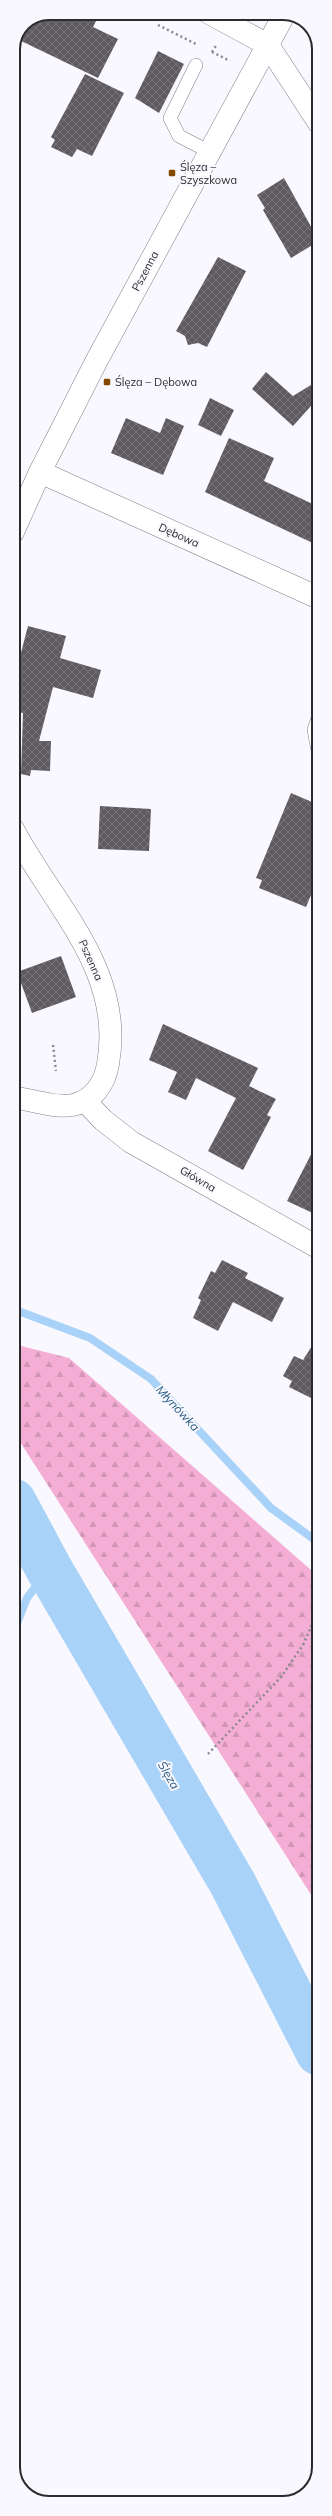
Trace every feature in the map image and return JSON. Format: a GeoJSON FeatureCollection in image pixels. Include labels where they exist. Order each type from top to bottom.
{"type":"FeatureCollection","features":[{"type":"Feature","properties":{"kind":"street"},"geometry":{"type":"LineString","coordinates":[[222,20],[268,45],[312,112]]}},
{"type":"Feature","properties":{"kind":"street","name":"Pszenna"},"geometry":{"type":"LineString","coordinates":[[20,516],[40,472],[97,360],[281,20]]}},
{"type":"Feature","properties":{"kind":"street","name":"Dębowa"},"geometry":{"type":"LineString","coordinates":[[40,472],[312,595]]}},
{"type":"Feature","properties":{"kind":"street","name":"Pszenna"},"geometry":{"type":"LineString","coordinates":[[20,840],[84,942],[99,972],[109,1010],[111,1049],[108,1069],[100,1088],[85,1101]]}},
{"type":"Feature","properties":{"kind":"street"},"geometry":{"type":"LineString","coordinates":[[20,1098],[63,1106],[85,1101]]}},
{"type":"Feature","properties":{"kind":"street","name":"Główna"},"geometry":{"type":"LineString","coordinates":[[85,1101],[102,1120],[131,1142],[312,1244]]}},
{"type":"Feature","properties":{"kind":"lane"},"geometry":{"type":"LineString","coordinates":[[196,65],[170,118],[179,136],[210,152]]}},
{"type":"Feature","properties":{"kind":"path"},"geometry":{"type":"LineString","coordinates":[[53,1045],[56,1071]]}},
{"type":"Feature","properties":{"kind":"path"},"geometry":{"type":"LineString","coordinates":[[208,1754],[281,1677],[303,1644],[312,1624]]}},
{"type":"Feature","properties":{"kind":"green space"},"geometry":{"type":"Polygon","coordinates":[[[20,1346],[69,1358],[312,1571],[312,1896],[20,1442],[20,1346]]]}},
{"type":"Feature","properties":{"kind":"building"},"geometry":{"type":"Polygon","coordinates":[[[49,20],[96,20],[93,27],[118,39],[98,78],[21,41],[22,38],[33,25],[38,22],[49,20]]]}},
{"type":"Feature","properties":{"kind":"building"},"geometry":{"type":"Polygon","coordinates":[[[158,51],[184,64],[159,113],[135,98],[158,51]]]}},
{"type":"Feature","properties":{"kind":"building"},"geometry":{"type":"Polygon","coordinates":[[[85,74],[124,93],[92,156],[77,149],[72,157],[51,147],[55,140],[51,137],[85,74]]]}},
{"type":"Feature","properties":{"kind":"building"},"geometry":{"type":"Polygon","coordinates":[[[284,178],[312,228],[312,245],[291,258],[263,210],[265,208],[257,195],[284,178]]]}},
{"type":"Feature","properties":{"kind":"building"},"geometry":{"type":"Polygon","coordinates":[[[218,257],[246,271],[207,347],[198,343],[188,345],[185,336],[176,331],[218,257]]]}},
{"type":"Feature","properties":{"kind":"building"},"geometry":{"type":"Polygon","coordinates":[[[266,372],[293,396],[312,384],[312,405],[293,426],[252,389],[266,372]]]}},
{"type":"Feature","properties":{"kind":"building"},"geometry":{"type":"Polygon","coordinates":[[[210,398],[234,410],[221,436],[198,425],[210,398]]]}},
{"type":"Feature","properties":{"kind":"building"},"geometry":{"type":"Polygon","coordinates":[[[126,418],[160,433],[166,418],[184,426],[163,475],[111,453],[126,418]]]}},
{"type":"Feature","properties":{"kind":"building"},"geometry":{"type":"Polygon","coordinates":[[[229,438],[274,458],[264,481],[312,504],[312,543],[205,492],[229,438]]]}},
{"type":"Feature","properties":{"kind":"building"},"geometry":{"type":"Polygon","coordinates":[[[28,626],[66,636],[60,658],[101,670],[93,698],[53,687],[39,741],[51,741],[50,771],[31,770],[30,776],[21,774],[23,713],[20,712],[20,656],[28,626]]]}},
{"type":"Feature","properties":{"kind":"building"},"geometry":{"type":"Polygon","coordinates":[[[291,793],[312,802],[312,893],[306,907],[259,888],[262,880],[256,878],[291,793]]]}},
{"type":"Feature","properties":{"kind":"building"},"geometry":{"type":"Polygon","coordinates":[[[100,806],[151,809],[149,851],[98,849],[100,806]]]}},
{"type":"Feature","properties":{"kind":"building"},"geometry":{"type":"Polygon","coordinates":[[[61,956],[76,997],[32,1013],[20,980],[20,971],[61,956]]]}},
{"type":"Feature","properties":{"kind":"building"},"geometry":{"type":"Polygon","coordinates":[[[163,1024],[258,1068],[249,1086],[276,1099],[267,1115],[271,1117],[243,1170],[208,1151],[236,1098],[196,1078],[186,1100],[168,1092],[177,1072],[149,1060],[163,1024]]]}},
{"type":"Feature","properties":{"kind":"building"},"geometry":{"type":"Polygon","coordinates":[[[312,1153],[312,1213],[287,1201],[312,1153]]]}},
{"type":"Feature","properties":{"kind":"building"},"geometry":{"type":"Polygon","coordinates":[[[222,1260],[248,1273],[245,1278],[284,1298],[272,1322],[233,1302],[218,1331],[193,1318],[201,1300],[198,1298],[211,1271],[215,1273],[222,1260]]]}},
{"type":"Feature","properties":{"kind":"building"},"geometry":{"type":"Polygon","coordinates":[[[312,1346],[312,1398],[289,1387],[292,1381],[283,1376],[294,1356],[303,1360],[312,1346]]]}},
{"type":"Feature","properties":{"kind":"waterway","name":"Młynówka"},"geometry":{"type":"LineString","coordinates":[[20,1312],[90,1338],[151,1379],[271,1508],[312,1538]]}},
{"type":"Feature","properties":{"kind":"waterway","name":"Ślęza"},"geometry":{"type":"LineString","coordinates":[[20,1515],[49,1569],[233,1884],[312,2038]]}},
{"type":"Feature","properties":{"kind":"waterway"},"geometry":{"type":"LineString","coordinates":[[20,1616],[27,1598],[49,1569]]}},
{"type":"Feature","properties":{"kind":"place","name":"Ślęza – Szyszkowa"},"geometry":{"type":"Point","coordinates":[172,173]}},
{"type":"Feature","properties":{"kind":"place","name":"Ślęza – Dębowa"},"geometry":{"type":"Point","coordinates":[107,382]}}]}
